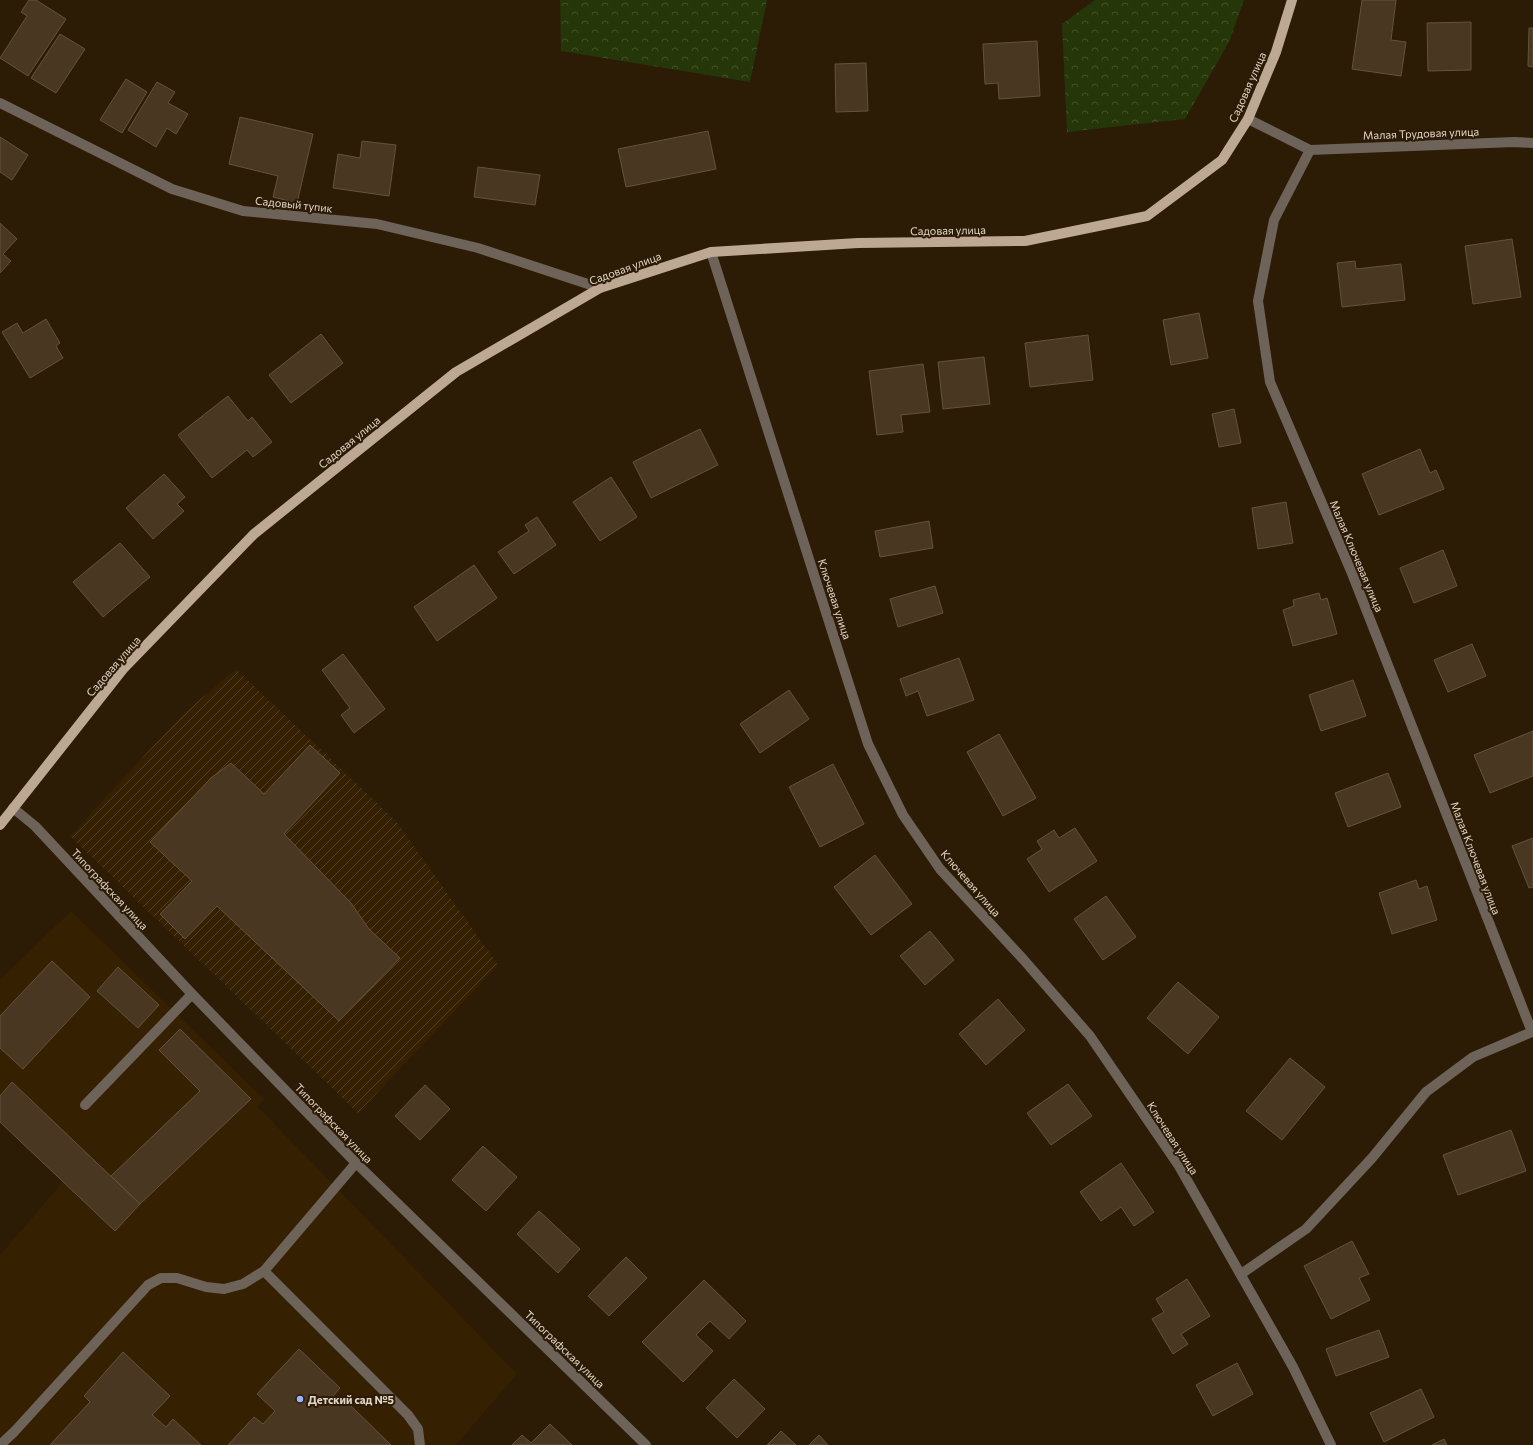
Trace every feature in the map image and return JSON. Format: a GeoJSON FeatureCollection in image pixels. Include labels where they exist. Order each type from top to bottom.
{"type":"FeatureCollection","features":[{"type":"Feature","properties":{"kind":"main road","name":"Садовая улица"},"geometry":{"type":"LineString","coordinates":[[0,825],[124,668],[254,534],[456,372],[600,288],[711,252],[858,243],[1025,240],[1147,216],[1222,160],[1248,119],[1276,52],[1292,0]]}},
{"type":"Feature","properties":{"kind":"street","name":"Садовый тупик"},"geometry":{"type":"LineString","coordinates":[[0,103],[172,189],[186,194],[243,211],[378,224],[478,248],[600,288]]}},
{"type":"Feature","properties":{"kind":"street"},"geometry":{"type":"LineString","coordinates":[[1248,119],[1310,150]]}},
{"type":"Feature","properties":{"kind":"street","name":"Малая Трудовая улица"},"geometry":{"type":"LineString","coordinates":[[1310,150],[1514,142],[1533,143]]}},
{"type":"Feature","properties":{"kind":"street","name":"Малая Ключевая улица"},"geometry":{"type":"LineString","coordinates":[[1241,1274],[1306,1229],[1372,1158],[1426,1092],[1473,1057],[1532,1032],[1351,571],[1270,382],[1258,300],[1274,220],[1310,150]]}},
{"type":"Feature","properties":{"kind":"street","name":"Ключевая улица"},"geometry":{"type":"LineString","coordinates":[[711,252],[868,744],[903,815],[940,869],[1023,959],[1090,1036],[1179,1166],[1293,1367],[1331,1445]]}},
{"type":"Feature","properties":{"kind":"street","name":"Типографская улица"},"geometry":{"type":"LineString","coordinates":[[13,808],[34,826],[192,994],[356,1163],[646,1445]]}},
{"type":"Feature","properties":{"kind":"street"},"geometry":{"type":"LineString","coordinates":[[85,1105],[192,994]]}},
{"type":"Feature","properties":{"kind":"street"},"geometry":{"type":"LineString","coordinates":[[0,1444],[14,1432],[148,1285],[161,1278],[177,1278],[206,1287],[224,1289],[242,1284],[264,1271],[356,1163]]}},
{"type":"Feature","properties":{"kind":"street"},"geometry":{"type":"LineString","coordinates":[[264,1271],[408,1415],[418,1429],[420,1445]]}},
{"type":"Feature","properties":{"kind":"shaded area"},"geometry":{"type":"Polygon","coordinates":[[[236,669],[396,821],[498,965],[358,1113],[70,836],[182,715],[236,669]]]}},
{"type":"Feature","properties":{"kind":"shaded area"},"geometry":{"type":"Polygon","coordinates":[[[71,911],[264,1099],[257,1106],[517,1374],[456,1445],[0,1445],[0,1255],[63,1182],[0,1122],[0,980],[71,911]]]}},
{"type":"Feature","properties":{"kind":"green space"},"geometry":{"type":"Polygon","coordinates":[[[560,0],[767,0],[750,82],[561,51],[560,0]]]}},
{"type":"Feature","properties":{"kind":"green space"},"geometry":{"type":"Polygon","coordinates":[[[1095,0],[1244,0],[1229,42],[1185,119],[1067,132],[1062,24],[1095,0]]]}},
{"type":"Feature","properties":{"kind":"building"},"geometry":{"type":"Polygon","coordinates":[[[29,0],[36,0],[66,19],[28,76],[0,58],[27,16],[21,12],[29,0]]]}},
{"type":"Feature","properties":{"kind":"building"},"geometry":{"type":"Polygon","coordinates":[[[1362,0],[1396,0],[1391,40],[1406,42],[1401,76],[1352,69],[1362,0]]]}},
{"type":"Feature","properties":{"kind":"building"},"geometry":{"type":"Polygon","coordinates":[[[1471,22],[1471,70],[1428,71],[1427,23],[1471,22]]]}},
{"type":"Feature","properties":{"kind":"building"},"geometry":{"type":"Polygon","coordinates":[[[1529,28],[1533,28],[1533,67],[1528,66],[1529,28]]]}},
{"type":"Feature","properties":{"kind":"building"},"geometry":{"type":"Polygon","coordinates":[[[60,34],[85,49],[56,93],[31,78],[60,34]]]}},
{"type":"Feature","properties":{"kind":"building"},"geometry":{"type":"Polygon","coordinates":[[[1037,41],[1040,96],[999,99],[998,83],[985,84],[983,44],[1037,41]]]}},
{"type":"Feature","properties":{"kind":"building"},"geometry":{"type":"Polygon","coordinates":[[[866,63],[868,111],[836,112],[835,64],[866,63]]]}},
{"type":"Feature","properties":{"kind":"building"},"geometry":{"type":"Polygon","coordinates":[[[126,79],[147,92],[122,133],[100,120],[126,79]]]}},
{"type":"Feature","properties":{"kind":"building"},"geometry":{"type":"Polygon","coordinates":[[[157,82],[175,92],[168,103],[188,114],[176,134],[167,128],[156,147],[128,130],[157,82]]]}},
{"type":"Feature","properties":{"kind":"building"},"geometry":{"type":"Polygon","coordinates":[[[240,117],[313,134],[297,203],[273,197],[278,176],[229,164],[240,117]]]}},
{"type":"Feature","properties":{"kind":"building"},"geometry":{"type":"Polygon","coordinates":[[[708,131],[716,169],[626,187],[618,149],[708,131]]]}},
{"type":"Feature","properties":{"kind":"building"},"geometry":{"type":"Polygon","coordinates":[[[0,137],[28,155],[12,180],[0,172],[0,137]]]}},
{"type":"Feature","properties":{"kind":"building"},"geometry":{"type":"Polygon","coordinates":[[[362,141],[396,145],[389,196],[333,188],[338,154],[360,158],[362,141]]]}},
{"type":"Feature","properties":{"kind":"building"},"geometry":{"type":"Polygon","coordinates":[[[478,167],[540,175],[535,205],[474,197],[478,167]]]}},
{"type":"Feature","properties":{"kind":"building"},"geometry":{"type":"Polygon","coordinates":[[[0,223],[17,239],[3,254],[11,261],[0,273],[0,223]]]}},
{"type":"Feature","properties":{"kind":"building"},"geometry":{"type":"Polygon","coordinates":[[[1512,239],[1521,297],[1473,304],[1465,246],[1512,239]]]}},
{"type":"Feature","properties":{"kind":"building"},"geometry":{"type":"Polygon","coordinates":[[[1355,261],[1356,269],[1401,264],[1405,300],[1342,307],[1337,263],[1355,261]]]}},
{"type":"Feature","properties":{"kind":"building"},"geometry":{"type":"Polygon","coordinates":[[[1199,313],[1208,358],[1171,365],[1163,320],[1199,313]]]}},
{"type":"Feature","properties":{"kind":"building"},"geometry":{"type":"Polygon","coordinates":[[[46,319],[60,343],[56,346],[63,358],[30,378],[2,332],[17,323],[23,333],[46,319]]]}},
{"type":"Feature","properties":{"kind":"building"},"geometry":{"type":"Polygon","coordinates":[[[321,334],[343,363],[291,403],[269,375],[321,334]]]}},
{"type":"Feature","properties":{"kind":"building"},"geometry":{"type":"Polygon","coordinates":[[[1088,335],[1093,380],[1030,387],[1025,343],[1088,335]]]}},
{"type":"Feature","properties":{"kind":"building"},"geometry":{"type":"Polygon","coordinates":[[[984,357],[990,404],[943,409],[938,362],[984,357]]]}},
{"type":"Feature","properties":{"kind":"building"},"geometry":{"type":"Polygon","coordinates":[[[923,364],[930,412],[901,415],[903,432],[877,435],[869,371],[923,364]]]}},
{"type":"Feature","properties":{"kind":"building"},"geometry":{"type":"Polygon","coordinates":[[[228,396],[248,421],[252,417],[272,442],[253,457],[247,450],[212,478],[178,435],[228,396]]]}},
{"type":"Feature","properties":{"kind":"building"},"geometry":{"type":"Polygon","coordinates":[[[1234,409],[1241,443],[1219,447],[1212,414],[1234,409]]]}},
{"type":"Feature","properties":{"kind":"building"},"geometry":{"type":"Polygon","coordinates":[[[700,429],[718,465],[651,498],[633,462],[700,429]]]}},
{"type":"Feature","properties":{"kind":"building"},"geometry":{"type":"Polygon","coordinates":[[[1420,449],[1430,473],[1436,470],[1444,489],[1379,515],[1362,474],[1420,449]]]}},
{"type":"Feature","properties":{"kind":"building"},"geometry":{"type":"Polygon","coordinates":[[[164,474],[185,497],[177,504],[184,511],[153,539],[126,508],[164,474]]]}},
{"type":"Feature","properties":{"kind":"building"},"geometry":{"type":"Polygon","coordinates":[[[611,477],[637,517],[600,541],[573,502],[611,477]]]}},
{"type":"Feature","properties":{"kind":"building"},"geometry":{"type":"Polygon","coordinates":[[[1286,502],[1293,543],[1258,549],[1252,508],[1286,502]]]}},
{"type":"Feature","properties":{"kind":"building"},"geometry":{"type":"Polygon","coordinates":[[[537,517],[556,545],[514,574],[498,552],[529,531],[525,525],[537,517]]]}},
{"type":"Feature","properties":{"kind":"building"},"geometry":{"type":"Polygon","coordinates":[[[929,521],[933,548],[880,557],[875,531],[929,521]]]}},
{"type":"Feature","properties":{"kind":"building"},"geometry":{"type":"Polygon","coordinates":[[[120,543],[150,577],[103,617],[73,582],[120,543]]]}},
{"type":"Feature","properties":{"kind":"building"},"geometry":{"type":"Polygon","coordinates":[[[1443,550],[1457,586],[1414,603],[1400,568],[1443,550]]]}},
{"type":"Feature","properties":{"kind":"building"},"geometry":{"type":"Polygon","coordinates":[[[474,565],[497,598],[437,641],[414,607],[474,565]]]}},
{"type":"Feature","properties":{"kind":"building"},"geometry":{"type":"Polygon","coordinates":[[[935,586],[943,613],[898,627],[890,599],[935,586]]]}},
{"type":"Feature","properties":{"kind":"building"},"geometry":{"type":"Polygon","coordinates":[[[1319,593],[1321,600],[1327,598],[1337,634],[1293,646],[1283,610],[1294,606],[1293,600],[1319,593]]]}},
{"type":"Feature","properties":{"kind":"building"},"geometry":{"type":"Polygon","coordinates":[[[1472,644],[1486,676],[1448,692],[1434,660],[1472,644]]]}},
{"type":"Feature","properties":{"kind":"building"},"geometry":{"type":"Polygon","coordinates":[[[343,654],[385,709],[354,733],[341,715],[350,708],[322,670],[343,654]]]}},
{"type":"Feature","properties":{"kind":"building"},"geometry":{"type":"Polygon","coordinates":[[[959,658],[974,700],[927,716],[918,691],[906,696],[900,679],[959,658]]]}},
{"type":"Feature","properties":{"kind":"building"},"geometry":{"type":"Polygon","coordinates":[[[1353,680],[1366,716],[1321,731],[1309,695],[1353,680]]]}},
{"type":"Feature","properties":{"kind":"building"},"geometry":{"type":"Polygon","coordinates":[[[789,690],[809,719],[760,753],[740,724],[789,690]]]}},
{"type":"Feature","properties":{"kind":"building"},"geometry":{"type":"Polygon","coordinates":[[[1533,731],[1533,776],[1490,793],[1474,755],[1533,731]]]}},
{"type":"Feature","properties":{"kind":"building"},"geometry":{"type":"Polygon","coordinates":[[[999,734],[1036,798],[1003,816],[967,752],[999,734]]]}},
{"type":"Feature","properties":{"kind":"building"},"geometry":{"type":"Polygon","coordinates":[[[310,745],[340,773],[284,834],[351,903],[369,929],[400,958],[339,1021],[217,906],[185,939],[160,914],[192,881],[150,842],[211,778],[231,763],[264,794],[310,745]]]}},
{"type":"Feature","properties":{"kind":"building"},"geometry":{"type":"Polygon","coordinates":[[[833,764],[864,824],[820,847],[789,787],[833,764]]]}},
{"type":"Feature","properties":{"kind":"building"},"geometry":{"type":"Polygon","coordinates":[[[1388,773],[1401,807],[1348,827],[1335,793],[1388,773]]]}},
{"type":"Feature","properties":{"kind":"building"},"geometry":{"type":"Polygon","coordinates":[[[1075,828],[1097,861],[1049,892],[1027,859],[1042,849],[1037,841],[1054,830],[1059,838],[1075,828]]]}},
{"type":"Feature","properties":{"kind":"building"},"geometry":{"type":"Polygon","coordinates":[[[1533,838],[1533,887],[1529,888],[1512,846],[1533,838]]]}},
{"type":"Feature","properties":{"kind":"building"},"geometry":{"type":"Polygon","coordinates":[[[875,855],[912,904],[871,935],[834,887],[875,855]]]}},
{"type":"Feature","properties":{"kind":"building"},"geometry":{"type":"Polygon","coordinates":[[[1416,880],[1419,889],[1427,886],[1437,920],[1392,934],[1379,893],[1416,880]]]}},
{"type":"Feature","properties":{"kind":"building"},"geometry":{"type":"Polygon","coordinates":[[[1106,896],[1136,937],[1103,960],[1074,919],[1106,896]]]}},
{"type":"Feature","properties":{"kind":"building"},"geometry":{"type":"Polygon","coordinates":[[[930,931],[954,960],[925,985],[900,956],[930,931]]]}},
{"type":"Feature","properties":{"kind":"building"},"geometry":{"type":"Polygon","coordinates":[[[52,961],[90,997],[23,1069],[0,1048],[0,1016],[52,961]]]}},
{"type":"Feature","properties":{"kind":"building"},"geometry":{"type":"Polygon","coordinates":[[[118,967],[159,1005],[138,1028],[97,991],[118,967]]]}},
{"type":"Feature","properties":{"kind":"building"},"geometry":{"type":"Polygon","coordinates":[[[1178,982],[1219,1017],[1188,1054],[1147,1018],[1178,982]]]}},
{"type":"Feature","properties":{"kind":"building"},"geometry":{"type":"Polygon","coordinates":[[[998,999],[1025,1030],[986,1065],[959,1034],[998,999]]]}},
{"type":"Feature","properties":{"kind":"building"},"geometry":{"type":"Polygon","coordinates":[[[180,1029],[251,1099],[140,1204],[111,1176],[200,1091],[159,1050],[180,1029]]]}},
{"type":"Feature","properties":{"kind":"building"},"geometry":{"type":"Polygon","coordinates":[[[1290,1058],[1325,1087],[1282,1140],[1246,1111],[1290,1058]]]}},
{"type":"Feature","properties":{"kind":"building"},"geometry":{"type":"Polygon","coordinates":[[[12,1082],[140,1204],[115,1231],[0,1122],[0,1096],[12,1082]]]}},
{"type":"Feature","properties":{"kind":"building"},"geometry":{"type":"Polygon","coordinates":[[[1068,1084],[1092,1116],[1051,1145],[1027,1113],[1068,1084]]]}},
{"type":"Feature","properties":{"kind":"building"},"geometry":{"type":"Polygon","coordinates":[[[425,1085],[450,1109],[420,1140],[395,1116],[425,1085]]]}},
{"type":"Feature","properties":{"kind":"building"},"geometry":{"type":"Polygon","coordinates":[[[1511,1130],[1526,1171],[1458,1195],[1443,1155],[1511,1130]]]}},
{"type":"Feature","properties":{"kind":"building"},"geometry":{"type":"Polygon","coordinates":[[[483,1146],[517,1177],[486,1211],[452,1180],[483,1146]]]}},
{"type":"Feature","properties":{"kind":"building"},"geometry":{"type":"Polygon","coordinates":[[[1121,1163],[1154,1212],[1134,1226],[1121,1207],[1101,1221],[1080,1192],[1121,1163]]]}},
{"type":"Feature","properties":{"kind":"building"},"geometry":{"type":"Polygon","coordinates":[[[539,1211],[580,1249],[558,1273],[517,1234],[539,1211]]]}},
{"type":"Feature","properties":{"kind":"building"},"geometry":{"type":"Polygon","coordinates":[[[1352,1241],[1369,1274],[1359,1278],[1370,1300],[1331,1319],[1304,1266],[1352,1241]]]}},
{"type":"Feature","properties":{"kind":"building"},"geometry":{"type":"Polygon","coordinates":[[[626,1257],[647,1278],[609,1316],[588,1296],[626,1257]]]}},
{"type":"Feature","properties":{"kind":"building"},"geometry":{"type":"Polygon","coordinates":[[[1187,1279],[1210,1316],[1181,1334],[1188,1344],[1173,1354],[1152,1319],[1164,1312],[1156,1299],[1187,1279]]]}},
{"type":"Feature","properties":{"kind":"building"},"geometry":{"type":"Polygon","coordinates":[[[704,1280],[746,1321],[729,1339],[710,1321],[696,1335],[713,1351],[683,1382],[642,1342],[704,1280]]]}},
{"type":"Feature","properties":{"kind":"building"},"geometry":{"type":"Polygon","coordinates":[[[1379,1330],[1389,1357],[1336,1376],[1326,1349],[1379,1330]]]}},
{"type":"Feature","properties":{"kind":"building","name":"Детский сад №5"},"geometry":{"type":"Polygon","coordinates":[[[299,1349],[340,1388],[333,1396],[344,1406],[348,1403],[391,1445],[228,1445],[254,1417],[263,1424],[275,1411],[257,1394],[299,1349]]]}},
{"type":"Feature","properties":{"kind":"building"},"geometry":{"type":"Polygon","coordinates":[[[123,1352],[170,1396],[152,1415],[166,1427],[173,1419],[201,1445],[50,1445],[90,1402],[84,1396],[123,1352]]]}},
{"type":"Feature","properties":{"kind":"building"},"geometry":{"type":"Polygon","coordinates":[[[1237,1363],[1253,1394],[1213,1416],[1196,1385],[1237,1363]]]}},
{"type":"Feature","properties":{"kind":"building"},"geometry":{"type":"Polygon","coordinates":[[[734,1379],[765,1409],[737,1438],[706,1408],[734,1379]]]}},
{"type":"Feature","properties":{"kind":"building"},"geometry":{"type":"Polygon","coordinates":[[[1421,1389],[1434,1417],[1384,1442],[1370,1413],[1421,1389]]]}},
{"type":"Feature","properties":{"kind":"building"},"geometry":{"type":"Polygon","coordinates":[[[550,1424],[572,1445],[512,1445],[522,1435],[531,1443],[550,1424]]]}},
{"type":"Feature","properties":{"kind":"building"},"geometry":{"type":"Polygon","coordinates":[[[781,1431],[796,1445],[767,1445],[781,1431]]]}},
{"type":"Feature","properties":{"kind":"building"},"geometry":{"type":"Polygon","coordinates":[[[819,1435],[828,1445],[809,1445],[819,1435]]]}},
{"type":"Feature","properties":{"kind":"building"},"geometry":{"type":"Polygon","coordinates":[[[1444,1439],[1447,1445],[1432,1445],[1444,1439]]]}},
{"type":"Feature","properties":{"kind":"place","name":"Детский сад №5"},"geometry":{"type":"Point","coordinates":[300,1399]}}]}
